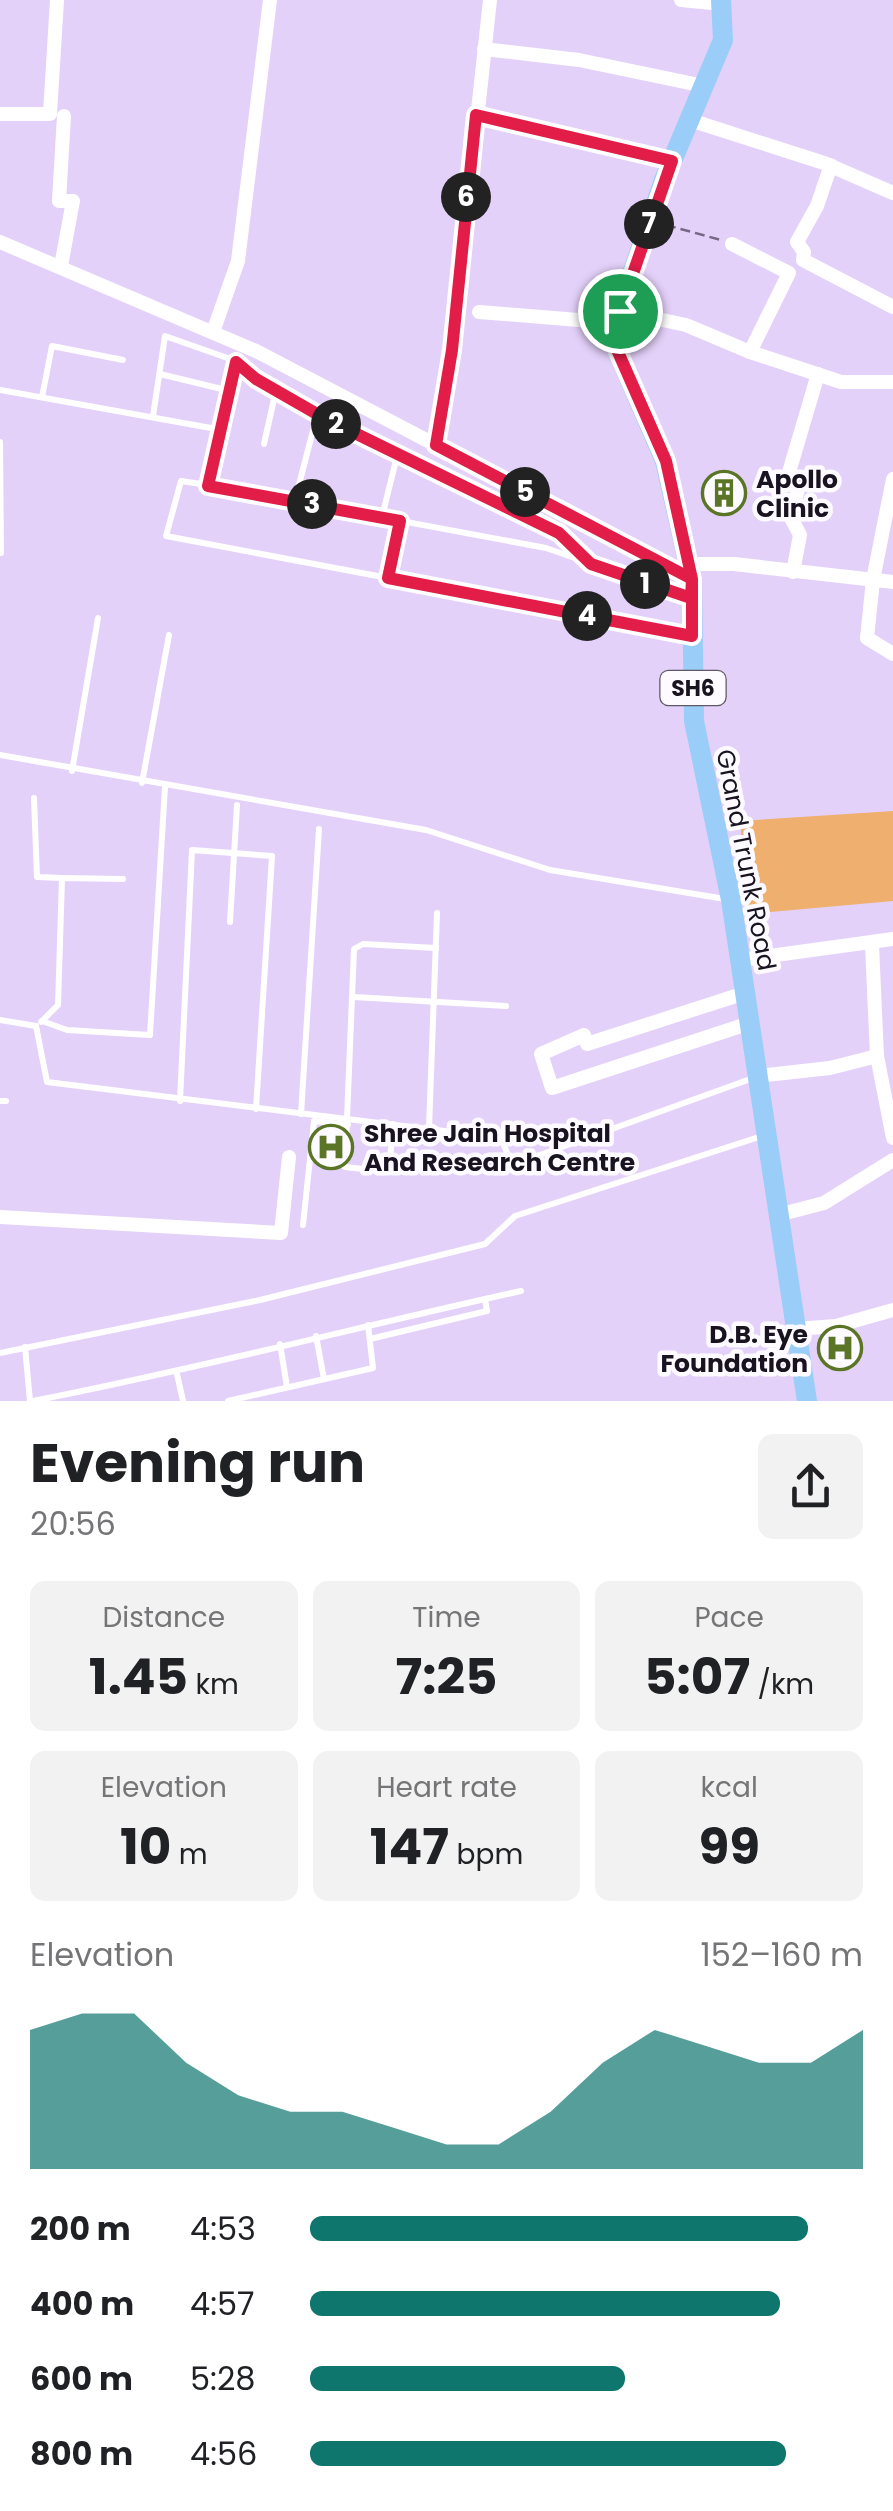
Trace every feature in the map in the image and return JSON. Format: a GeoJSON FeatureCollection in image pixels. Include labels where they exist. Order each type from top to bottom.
{"type":"FeatureCollection","features":[{"type":"Feature","properties":{"kind":"main road"},"geometry":{"type":"LineString","coordinates":[[618,317],[672,161],[723,40],[722,2]]}},
{"type":"Feature","properties":{"kind":"main road","name":"Grand Trunk Road"},"geometry":{"type":"LineString","coordinates":[[618,317],[611,336],[666,461],[691,580],[694,721],[732,900],[807,1401]]}},
{"type":"Feature","properties":{"kind":"street"},"geometry":{"type":"LineString","coordinates":[[0,114],[50,114],[57,0]]}},
{"type":"Feature","properties":{"kind":"street"},"geometry":{"type":"LineString","coordinates":[[213,332],[238,261],[270,0]]}},
{"type":"Feature","properties":{"kind":"street"},"geometry":{"type":"LineString","coordinates":[[436,445],[452,350],[490,0]]}},
{"type":"Feature","properties":{"kind":"street"},"geometry":{"type":"LineString","coordinates":[[681,0],[722,2]]}},
{"type":"Feature","properties":{"kind":"street"},"geometry":{"type":"LineString","coordinates":[[484,50],[579,60],[704,86]]}},
{"type":"Feature","properties":{"kind":"street"},"geometry":{"type":"LineString","coordinates":[[476,115],[672,161]]}},
{"type":"Feature","properties":{"kind":"street"},"geometry":{"type":"LineString","coordinates":[[60,266],[73,201],[58,201],[64,116]]}},
{"type":"Feature","properties":{"kind":"street"},"geometry":{"type":"LineString","coordinates":[[690,120],[831,166],[893,193]]}},
{"type":"Feature","properties":{"kind":"street"},"geometry":{"type":"LineString","coordinates":[[750,352],[789,273],[803,260],[804,252],[797,242],[818,206],[831,166]]}},
{"type":"Feature","properties":{"kind":"street"},"geometry":{"type":"LineString","coordinates":[[0,242],[213,332],[691,580],[793,572],[893,582]]}},
{"type":"Feature","properties":{"kind":"street"},"geometry":{"type":"LineString","coordinates":[[732,244],[789,273]]}},
{"type":"Feature","properties":{"kind":"street"},"geometry":{"type":"LineString","coordinates":[[803,260],[893,307]]}},
{"type":"Feature","properties":{"kind":"street"},"geometry":{"type":"LineString","coordinates":[[479,312],[618,317],[686,325],[750,352],[818,374],[857,384],[893,382]]}},
{"type":"Feature","properties":{"kind":"street"},"geometry":{"type":"LineString","coordinates":[[793,572],[800,535],[790,516],[798,490],[787,479],[818,374]]}},
{"type":"Feature","properties":{"kind":"street"},"geometry":{"type":"LineString","coordinates":[[893,478],[873,580],[867,638],[893,654]]}},
{"type":"Feature","properties":{"kind":"street"},"geometry":{"type":"LineString","coordinates":[[740,960],[893,939]]}},
{"type":"Feature","properties":{"kind":"street"},"geometry":{"type":"LineString","coordinates":[[872,944],[877,1048],[893,1138]]}},
{"type":"Feature","properties":{"kind":"street"},"geometry":{"type":"LineString","coordinates":[[746,993],[587,1044],[584,1035],[541,1054],[552,1088],[750,1024]]}},
{"type":"Feature","properties":{"kind":"street"},"geometry":{"type":"LineString","coordinates":[[757,1076],[830,1068],[893,1037]]}},
{"type":"Feature","properties":{"kind":"street"},"geometry":{"type":"LineString","coordinates":[[0,1217],[281,1233],[288,1157]]}},
{"type":"Feature","properties":{"kind":"street"},"geometry":{"type":"LineString","coordinates":[[778,1215],[824,1203],[893,1160]]}},
{"type":"Feature","properties":{"kind":"street"},"geometry":{"type":"LineString","coordinates":[[795,1329],[836,1326],[893,1310]]}},
{"type":"Feature","properties":{"kind":"lane"},"geometry":{"type":"LineString","coordinates":[[153,416],[166,336],[236,362],[317,414],[559,533],[591,564]]}},
{"type":"Feature","properties":{"kind":"lane"},"geometry":{"type":"LineString","coordinates":[[42,398],[52,346],[123,360]]}},
{"type":"Feature","properties":{"kind":"lane"},"geometry":{"type":"LineString","coordinates":[[208,486],[236,362]]}},
{"type":"Feature","properties":{"kind":"lane"},"geometry":{"type":"LineString","coordinates":[[160,374],[230,391]]}},
{"type":"Feature","properties":{"kind":"lane"},"geometry":{"type":"LineString","coordinates":[[0,390],[222,430]]}},
{"type":"Feature","properties":{"kind":"lane"},"geometry":{"type":"LineString","coordinates":[[264,444],[276,390]]}},
{"type":"Feature","properties":{"kind":"lane"},"geometry":{"type":"LineString","coordinates":[[294,501],[317,414]]}},
{"type":"Feature","properties":{"kind":"lane"},"geometry":{"type":"LineString","coordinates":[[0,442],[1,553]]}},
{"type":"Feature","properties":{"kind":"lane"},"geometry":{"type":"LineString","coordinates":[[382,518],[397,456]]}},
{"type":"Feature","properties":{"kind":"lane"},"geometry":{"type":"LineString","coordinates":[[691,580],[591,564],[546,548],[180,481],[166,536],[692,636]]}},
{"type":"Feature","properties":{"kind":"lane"},"geometry":{"type":"LineString","coordinates":[[388,578],[400,521]]}},
{"type":"Feature","properties":{"kind":"lane"},"geometry":{"type":"LineString","coordinates":[[72,771],[98,618]]}},
{"type":"Feature","properties":{"kind":"lane"},"geometry":{"type":"LineString","coordinates":[[142,783],[169,635]]}},
{"type":"Feature","properties":{"kind":"lane"},"geometry":{"type":"LineString","coordinates":[[0,755],[72,771],[426,830],[550,870],[732,900]]}},
{"type":"Feature","properties":{"kind":"lane"},"geometry":{"type":"LineString","coordinates":[[0,1020],[67,1030],[150,1035],[164,787]]}},
{"type":"Feature","properties":{"kind":"lane"},"geometry":{"type":"LineString","coordinates":[[34,798],[37,877],[123,879]]}},
{"type":"Feature","properties":{"kind":"lane"},"geometry":{"type":"LineString","coordinates":[[230,922],[237,805]]}},
{"type":"Feature","properties":{"kind":"lane"},"geometry":{"type":"LineString","coordinates":[[300,1114],[319,829]]}},
{"type":"Feature","properties":{"kind":"lane"},"geometry":{"type":"LineString","coordinates":[[180,1101],[192,850],[272,856],[256,1110]]}},
{"type":"Feature","properties":{"kind":"lane"},"geometry":{"type":"LineString","coordinates":[[39,1024],[58,1005],[62,878]]}},
{"type":"Feature","properties":{"kind":"lane"},"geometry":{"type":"LineString","coordinates":[[429,1128],[437,913]]}},
{"type":"Feature","properties":{"kind":"lane"},"geometry":{"type":"LineString","coordinates":[[393,1124],[389,1172],[346,1167],[354,949],[363,944],[436,948]]}},
{"type":"Feature","properties":{"kind":"lane"},"geometry":{"type":"LineString","coordinates":[[354,997],[506,1006]]}},
{"type":"Feature","properties":{"kind":"lane"},"geometry":{"type":"LineString","coordinates":[[39,1024],[47,1082],[348,1122]]}},
{"type":"Feature","properties":{"kind":"lane"},"geometry":{"type":"LineString","coordinates":[[303,1225],[314,1121],[393,1124],[501,1138],[512,1165],[757,1076]]}},
{"type":"Feature","properties":{"kind":"lane"},"geometry":{"type":"LineString","coordinates":[[0,1353],[344,1281],[484,1244],[515,1216],[766,1134]]}},
{"type":"Feature","properties":{"kind":"lane"},"geometry":{"type":"LineString","coordinates":[[25,1347],[32,1401],[176,1374],[280,1344],[521,1290]]}},
{"type":"Feature","properties":{"kind":"lane"},"geometry":{"type":"LineString","coordinates":[[370,1339],[487,1311],[485,1299]]}},
{"type":"Feature","properties":{"kind":"lane"},"geometry":{"type":"LineString","coordinates":[[228,1401],[373,1368],[368,1324]]}},
{"type":"Feature","properties":{"kind":"lane"},"geometry":{"type":"LineString","coordinates":[[316,1336],[324,1379]]}},
{"type":"Feature","properties":{"kind":"lane"},"geometry":{"type":"LineString","coordinates":[[280,1344],[288,1388]]}},
{"type":"Feature","properties":{"kind":"lane"},"geometry":{"type":"LineString","coordinates":[[176,1374],[183,1401]]}},
{"type":"Feature","properties":{"kind":"path"},"geometry":{"type":"LineString","coordinates":[[650,221],[732,244]]}},
{"type":"Feature","properties":{"kind":"shaded area"},"geometry":{"type":"Polygon","coordinates":[[[893,811],[893,901],[749,914],[740,821],[893,811]]]}},
{"type":"Feature","properties":{"kind":"place","name":"Apollo Clinic"},"geometry":{"type":"Point","coordinates":[724,493]}},
{"type":"Feature","properties":{"kind":"place","name":"Shree Jain Hospital And Research Centre"},"geometry":{"type":"Point","coordinates":[331,1147]}},
{"type":"Feature","properties":{"kind":"place","name":"D.B. Eye Foundation"},"geometry":{"type":"Point","coordinates":[840,1348]}},
{"type":"Feature","properties":{"kind":"route"},"geometry":{"type":"LineString","coordinates":[[620,311],[611,336],[666,461],[692,579],[691,598],[591,564],[580,549],[559,533],[324,418],[256,379],[236,362],[208,486],[400,521],[388,578],[692,636],[692,579],[436,445],[452,350],[476,115],[672,161],[620,311]]}}]}
